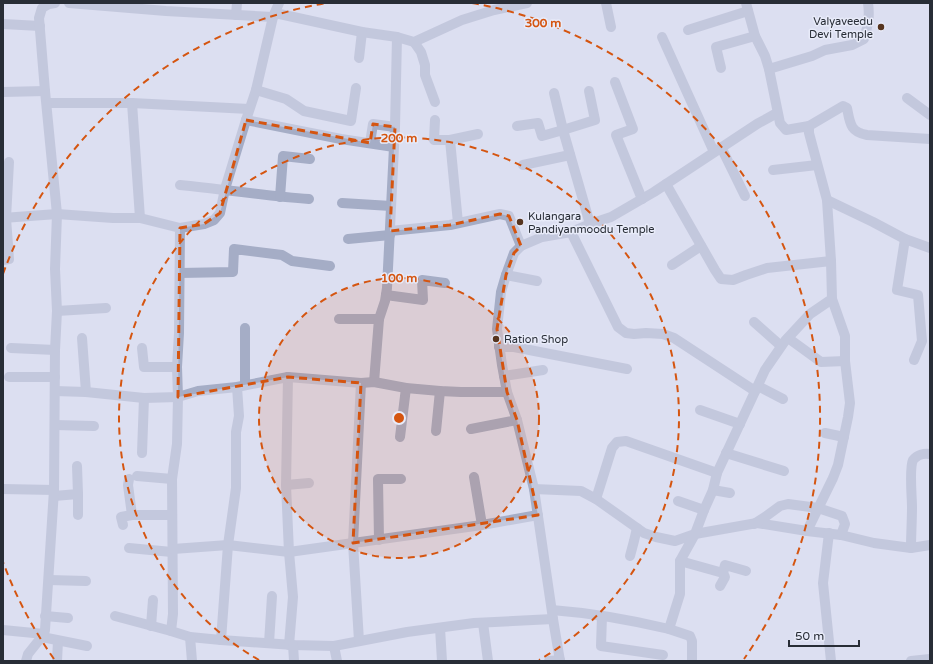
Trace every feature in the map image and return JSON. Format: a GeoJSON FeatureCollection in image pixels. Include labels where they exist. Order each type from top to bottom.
{"type":"FeatureCollection","features":[{"type":"Feature","properties":{"kind":"street"},"geometry":{"type":"LineString","coordinates":[[26,661],[28,654],[43,636],[49,580],[54,493],[55,350],[57,311],[55,269],[57,214],[39,18],[40,5],[55,3]]}},
{"type":"Feature","properties":{"kind":"street"},"geometry":{"type":"LineString","coordinates":[[69,3],[167,7],[236,15],[276,11],[362,32],[397,37],[414,42],[421,52],[425,65],[425,75],[435,102]]}},
{"type":"Feature","properties":{"kind":"street"},"geometry":{"type":"LineString","coordinates":[[236,15],[237,3]]}},
{"type":"Feature","properties":{"kind":"street"},"geometry":{"type":"LineString","coordinates":[[606,3],[611,27]]}},
{"type":"Feature","properties":{"kind":"street"},"geometry":{"type":"LineString","coordinates":[[769,69],[812,56],[826,50],[852,45],[864,38],[868,26],[868,3]]}},
{"type":"Feature","properties":{"kind":"street"},"geometry":{"type":"LineString","coordinates":[[414,42],[462,20],[494,10],[521,4]]}},
{"type":"Feature","properties":{"kind":"street"},"geometry":{"type":"LineString","coordinates":[[688,30],[747,7],[755,36],[769,69],[780,123],[786,130],[810,126],[843,106],[847,108],[852,128],[859,134],[930,139]]}},
{"type":"Feature","properties":{"kind":"street"},"geometry":{"type":"LineString","coordinates":[[5,218],[57,214],[113,218],[140,218],[180,228],[204,224],[214,220],[220,213],[225,190],[256,90],[276,11]]}},
{"type":"Feature","properties":{"kind":"street"},"geometry":{"type":"LineString","coordinates":[[3,24],[40,26]]}},
{"type":"Feature","properties":{"kind":"street"},"geometry":{"type":"LineString","coordinates":[[359,58],[362,32]]}},
{"type":"Feature","properties":{"kind":"street"},"geometry":{"type":"LineString","coordinates":[[721,68],[716,47],[755,36]]}},
{"type":"Feature","properties":{"kind":"street"},"geometry":{"type":"LineString","coordinates":[[374,382],[379,319],[388,288],[395,127],[397,37]]}},
{"type":"Feature","properties":{"kind":"street"},"geometry":{"type":"LineString","coordinates":[[662,37],[717,149],[744,196]]}},
{"type":"Feature","properties":{"kind":"street"},"geometry":{"type":"LineString","coordinates":[[615,82],[633,129],[616,135],[642,199]]}},
{"type":"Feature","properties":{"kind":"street"},"geometry":{"type":"LineString","coordinates":[[256,90],[286,99],[304,111],[351,121],[356,88]]}},
{"type":"Feature","properties":{"kind":"street"},"geometry":{"type":"LineString","coordinates":[[3,92],[45,91]]}},
{"type":"Feature","properties":{"kind":"street"},"geometry":{"type":"LineString","coordinates":[[517,126],[538,124],[542,136],[595,120],[589,91]]}},
{"type":"Feature","properties":{"kind":"street"},"geometry":{"type":"LineString","coordinates":[[554,93],[590,224]]}},
{"type":"Feature","properties":{"kind":"street"},"geometry":{"type":"LineString","coordinates":[[907,98],[930,115]]}},
{"type":"Feature","properties":{"kind":"street"},"geometry":{"type":"LineString","coordinates":[[46,103],[132,103],[250,109]]}},
{"type":"Feature","properties":{"kind":"street"},"geometry":{"type":"LineString","coordinates":[[132,103],[140,218]]}},
{"type":"Feature","properties":{"kind":"street"},"geometry":{"type":"LineString","coordinates":[[549,661],[560,661],[538,514],[534,489],[517,420],[506,392],[497,329],[501,292],[514,253],[521,246],[542,237],[571,232],[611,217],[666,184],[717,149],[777,113]]}},
{"type":"Feature","properties":{"kind":"street"},"geometry":{"type":"LineString","coordinates":[[246,120],[341,139],[394,147]]}},
{"type":"Feature","properties":{"kind":"street"},"geometry":{"type":"LineString","coordinates":[[435,120],[434,140],[450,140],[478,134]]}},
{"type":"Feature","properties":{"kind":"street"},"geometry":{"type":"LineString","coordinates":[[370,143],[373,124],[395,127]]}},
{"type":"Feature","properties":{"kind":"street"},"geometry":{"type":"LineString","coordinates":[[807,531],[838,465],[850,403],[845,361],[845,336],[832,299],[827,200],[817,165],[810,133],[810,126]]}},
{"type":"Feature","properties":{"kind":"street"},"geometry":{"type":"LineString","coordinates":[[450,140],[458,223]]}},
{"type":"Feature","properties":{"kind":"street"},"geometry":{"type":"LineString","coordinates":[[523,165],[570,155]]}},
{"type":"Feature","properties":{"kind":"street"},"geometry":{"type":"LineString","coordinates":[[280,197],[283,156],[310,159]]}},
{"type":"Feature","properties":{"kind":"street"},"geometry":{"type":"LineString","coordinates":[[3,260],[8,260],[5,218],[9,162]]}},
{"type":"Feature","properties":{"kind":"street"},"geometry":{"type":"LineString","coordinates":[[773,170],[817,165]]}},
{"type":"Feature","properties":{"kind":"street"},"geometry":{"type":"LineString","coordinates":[[666,184],[721,279],[733,280],[767,268],[831,260]]}},
{"type":"Feature","properties":{"kind":"street"},"geometry":{"type":"LineString","coordinates":[[180,185],[309,199]]}},
{"type":"Feature","properties":{"kind":"street"},"geometry":{"type":"LineString","coordinates":[[827,200],[906,239],[930,248]]}},
{"type":"Feature","properties":{"kind":"street"},"geometry":{"type":"LineString","coordinates":[[342,203],[391,206]]}},
{"type":"Feature","properties":{"kind":"street"},"geometry":{"type":"LineString","coordinates":[[348,239],[450,225],[500,214],[509,216],[521,246]]}},
{"type":"Feature","properties":{"kind":"street"},"geometry":{"type":"LineString","coordinates":[[171,631],[173,614],[172,479],[177,444],[180,228]]}},
{"type":"Feature","properties":{"kind":"street"},"geometry":{"type":"LineString","coordinates":[[571,232],[618,328],[626,333],[663,334],[674,338],[756,388],[783,399]]}},
{"type":"Feature","properties":{"kind":"street"},"geometry":{"type":"LineString","coordinates":[[906,239],[897,290],[918,295],[922,341],[914,360]]}},
{"type":"Feature","properties":{"kind":"street"},"geometry":{"type":"LineString","coordinates":[[672,265],[701,246]]}},
{"type":"Feature","properties":{"kind":"street"},"geometry":{"type":"LineString","coordinates":[[180,273],[233,272],[234,249],[282,255],[292,261],[330,266]]}},
{"type":"Feature","properties":{"kind":"street"},"geometry":{"type":"LineString","coordinates":[[506,275],[537,281]]}},
{"type":"Feature","properties":{"kind":"street"},"geometry":{"type":"LineString","coordinates":[[386,295],[423,300],[422,280],[445,283]]}},
{"type":"Feature","properties":{"kind":"street"},"geometry":{"type":"LineString","coordinates":[[669,629],[680,594],[680,561],[695,534],[713,490],[717,473],[756,388],[765,370],[781,346],[810,314],[832,299]]}},
{"type":"Feature","properties":{"kind":"street"},"geometry":{"type":"LineString","coordinates":[[57,311],[106,308]]}},
{"type":"Feature","properties":{"kind":"street"},"geometry":{"type":"LineString","coordinates":[[339,319],[379,319]]}},
{"type":"Feature","properties":{"kind":"street"},"geometry":{"type":"LineString","coordinates":[[754,322],[781,346]]}},
{"type":"Feature","properties":{"kind":"street"},"geometry":{"type":"LineString","coordinates":[[221,640],[228,545],[236,488],[236,432],[239,416],[245,328]]}},
{"type":"Feature","properties":{"kind":"street"},"geometry":{"type":"LineString","coordinates":[[82,338],[86,392]]}},
{"type":"Feature","properties":{"kind":"street"},"geometry":{"type":"LineString","coordinates":[[788,338],[821,362],[845,361]]}},
{"type":"Feature","properties":{"kind":"street"},"geometry":{"type":"LineString","coordinates":[[499,347],[514,347],[627,369]]}},
{"type":"Feature","properties":{"kind":"street"},"geometry":{"type":"LineString","coordinates":[[11,348],[55,350]]}},
{"type":"Feature","properties":{"kind":"street"},"geometry":{"type":"LineString","coordinates":[[142,348],[144,367],[177,367]]}},
{"type":"Feature","properties":{"kind":"street"},"geometry":{"type":"LineString","coordinates":[[504,376],[543,370]]}},
{"type":"Feature","properties":{"kind":"street"},"geometry":{"type":"LineString","coordinates":[[8,377],[55,377]]}},
{"type":"Feature","properties":{"kind":"street"},"geometry":{"type":"LineString","coordinates":[[288,377],[286,485],[293,597],[291,645],[294,661]]}},
{"type":"Feature","properties":{"kind":"street"},"geometry":{"type":"LineString","coordinates":[[55,392],[86,392],[144,398],[178,396],[198,391],[241,386],[288,377],[361,383],[374,382],[406,388],[440,391],[506,392]]}},
{"type":"Feature","properties":{"kind":"street"},"geometry":{"type":"LineString","coordinates":[[359,641],[353,543],[361,383]]}},
{"type":"Feature","properties":{"kind":"street"},"geometry":{"type":"LineString","coordinates":[[400,437],[406,388]]}},
{"type":"Feature","properties":{"kind":"street"},"geometry":{"type":"LineString","coordinates":[[436,431],[440,391]]}},
{"type":"Feature","properties":{"kind":"street"},"geometry":{"type":"LineString","coordinates":[[142,452],[144,398]]}},
{"type":"Feature","properties":{"kind":"street"},"geometry":{"type":"LineString","coordinates":[[700,410],[740,424]]}},
{"type":"Feature","properties":{"kind":"street"},"geometry":{"type":"LineString","coordinates":[[471,429],[517,420]]}},
{"type":"Feature","properties":{"kind":"street"},"geometry":{"type":"LineString","coordinates":[[55,425],[94,426]]}},
{"type":"Feature","properties":{"kind":"street"},"geometry":{"type":"LineString","coordinates":[[825,433],[844,437]]}},
{"type":"Feature","properties":{"kind":"street"},"geometry":{"type":"LineString","coordinates":[[596,499],[612,448],[617,442],[626,441],[717,473]]}},
{"type":"Feature","properties":{"kind":"street"},"geometry":{"type":"LineString","coordinates":[[726,453],[784,471]]}},
{"type":"Feature","properties":{"kind":"street"},"geometry":{"type":"LineString","coordinates":[[911,548],[911,465],[914,458],[920,454],[930,454]]}},
{"type":"Feature","properties":{"kind":"street"},"geometry":{"type":"LineString","coordinates":[[77,466],[78,514]]}},
{"type":"Feature","properties":{"kind":"street"},"geometry":{"type":"LineString","coordinates":[[474,477],[482,524]]}},
{"type":"Feature","properties":{"kind":"street"},"geometry":{"type":"LineString","coordinates":[[132,515],[128,485],[133,478],[172,479]]}},
{"type":"Feature","properties":{"kind":"street"},"geometry":{"type":"LineString","coordinates":[[379,540],[378,479],[401,479]]}},
{"type":"Feature","properties":{"kind":"street"},"geometry":{"type":"LineString","coordinates":[[286,485],[309,483]]}},
{"type":"Feature","properties":{"kind":"street"},"geometry":{"type":"LineString","coordinates":[[3,489],[78,494]]}},
{"type":"Feature","properties":{"kind":"street"},"geometry":{"type":"LineString","coordinates":[[534,489],[581,491],[596,499],[644,533],[675,541],[695,534],[757,523],[829,533],[874,543],[911,548],[930,545]]}},
{"type":"Feature","properties":{"kind":"street"},"geometry":{"type":"LineString","coordinates":[[713,490],[730,493]]}},
{"type":"Feature","properties":{"kind":"street"},"geometry":{"type":"LineString","coordinates":[[678,501],[704,510]]}},
{"type":"Feature","properties":{"kind":"street"},"geometry":{"type":"LineString","coordinates":[[754,524],[780,506],[788,504],[818,508],[842,516],[844,524],[841,535]]}},
{"type":"Feature","properties":{"kind":"street"},"geometry":{"type":"LineString","coordinates":[[129,548],[172,550],[228,545],[289,552],[379,540],[538,514]]}},
{"type":"Feature","properties":{"kind":"street"},"geometry":{"type":"LineString","coordinates":[[123,525],[121,516],[172,515]]}},
{"type":"Feature","properties":{"kind":"street"},"geometry":{"type":"LineString","coordinates":[[630,556],[637,528]]}},
{"type":"Feature","properties":{"kind":"street"},"geometry":{"type":"LineString","coordinates":[[829,533],[823,583],[831,661]]}},
{"type":"Feature","properties":{"kind":"street"},"geometry":{"type":"LineString","coordinates":[[680,561],[723,573]]}},
{"type":"Feature","properties":{"kind":"street"},"geometry":{"type":"LineString","coordinates":[[720,586],[725,577],[723,573],[725,565],[746,571]]}},
{"type":"Feature","properties":{"kind":"street"},"geometry":{"type":"LineString","coordinates":[[49,580],[86,581]]}},
{"type":"Feature","properties":{"kind":"street"},"geometry":{"type":"LineString","coordinates":[[269,643],[272,596]]}},
{"type":"Feature","properties":{"kind":"street"},"geometry":{"type":"LineString","coordinates":[[151,626],[153,600]]}},
{"type":"Feature","properties":{"kind":"street"},"geometry":{"type":"LineString","coordinates":[[115,616],[190,637],[291,645],[334,646],[407,632],[571,611],[648,624],[690,636],[692,641],[692,661]]}},
{"type":"Feature","properties":{"kind":"street"},"geometry":{"type":"LineString","coordinates":[[45,616],[68,618]]}},
{"type":"Feature","properties":{"kind":"street"},"geometry":{"type":"LineString","coordinates":[[602,616],[601,646],[663,655]]}},
{"type":"Feature","properties":{"kind":"street"},"geometry":{"type":"LineString","coordinates":[[483,623],[488,661]]}},
{"type":"Feature","properties":{"kind":"street"},"geometry":{"type":"LineString","coordinates":[[440,628],[442,661]]}},
{"type":"Feature","properties":{"kind":"street"},"geometry":{"type":"LineString","coordinates":[[3,630],[43,636],[58,641],[87,646]]}},
{"type":"Feature","properties":{"kind":"street"},"geometry":{"type":"LineString","coordinates":[[190,637],[192,661]]}},
{"type":"Feature","properties":{"kind":"street"},"geometry":{"type":"LineString","coordinates":[[57,661],[58,641]]}},
{"type":"Feature","properties":{"kind":"street"},"geometry":{"type":"LineString","coordinates":[[334,646],[336,661]]}},
{"type":"Feature","properties":{"kind":"street"},"geometry":{"type":"LineString","coordinates":[[911,661],[930,659]]}},
{"type":"Feature","properties":{"kind":"highlighted area"},"geometry":{"type":"Polygon","coordinates":[[[246,120],[370,143],[373,124],[395,127],[390,231],[450,225],[500,214],[509,216],[521,246],[514,253],[506,275],[497,329],[507,392],[517,420],[538,515],[353,543],[361,383],[288,377],[178,397],[180,228],[204,224],[220,213],[246,120]]]}},
{"type":"Feature","properties":{"kind":"place","name":"Valyaveedu Devi Temple"},"geometry":{"type":"Point","coordinates":[881,27]}},
{"type":"Feature","properties":{"kind":"place","name":"Kulangara Pandiyanmoodu Temple"},"geometry":{"type":"Point","coordinates":[520,222]}},
{"type":"Feature","properties":{"kind":"place","name":"Ration Shop"},"geometry":{"type":"Point","coordinates":[496,339]}}]}
